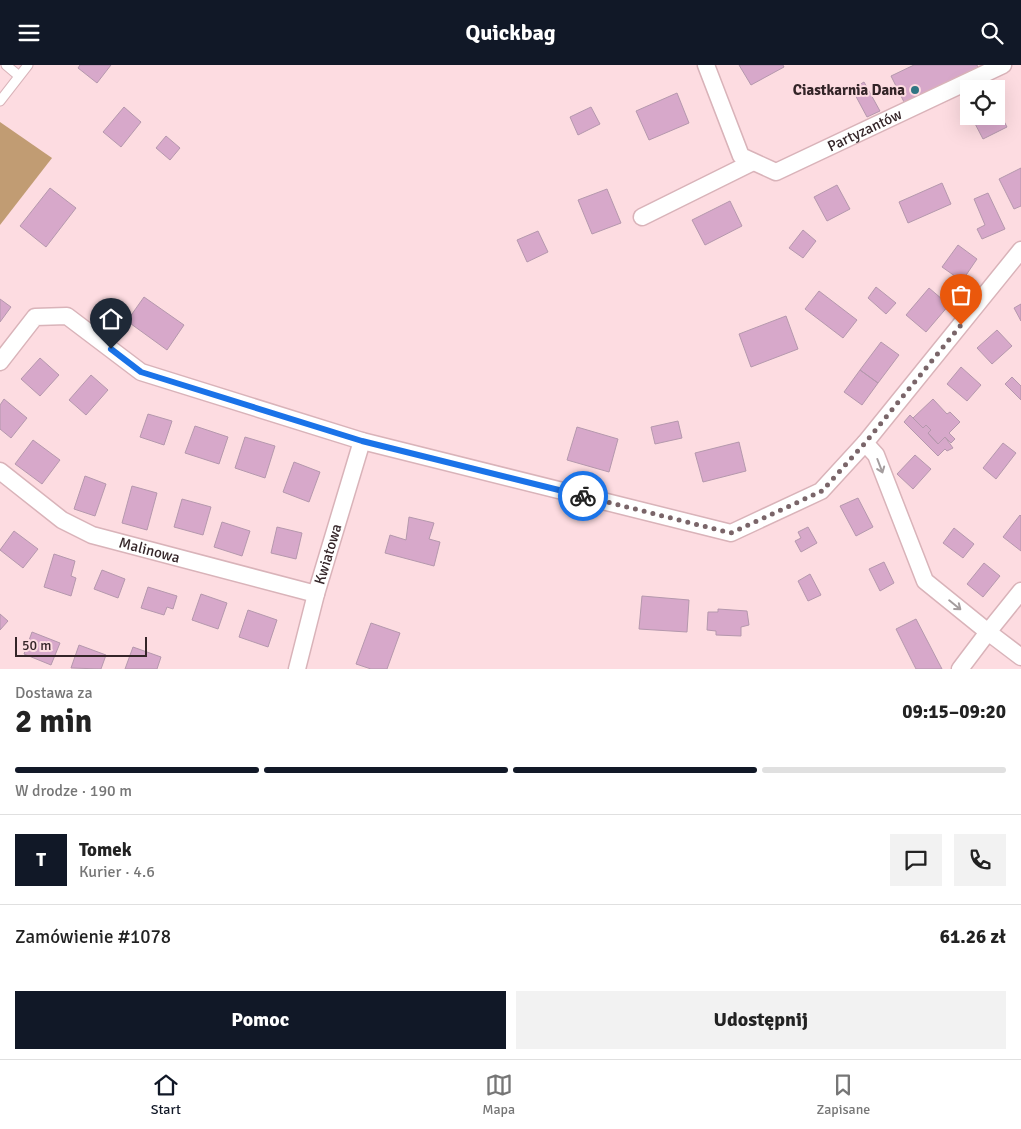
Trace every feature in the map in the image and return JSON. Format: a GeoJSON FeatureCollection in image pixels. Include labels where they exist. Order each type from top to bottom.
{"type":"FeatureCollection","features":[{"type":"Feature","properties":{"kind":"street","name":"Partyzantów"},"geometry":{"type":"LineString","coordinates":[[706,65],[740,156],[776,172],[1003,65]]}},
{"type":"Feature","properties":{"kind":"street"},"geometry":{"type":"LineString","coordinates":[[642,217],[753,162]]}},
{"type":"Feature","properties":{"kind":"street"},"geometry":{"type":"LineString","coordinates":[[0,362],[35,317],[67,316],[141,372],[362,441],[731,533],[822,491],[865,443],[1021,250]]}},
{"type":"Feature","properties":{"kind":"street","name":"Kwiatowa"},"geometry":{"type":"LineString","coordinates":[[297,669],[316,594],[362,441]]}},
{"type":"Feature","properties":{"kind":"street"},"geometry":{"type":"LineString","coordinates":[[865,443],[876,455],[925,581],[1021,657]]}},
{"type":"Feature","properties":{"kind":"street","name":"Malinowa"},"geometry":{"type":"LineString","coordinates":[[0,471],[62,520],[92,535],[316,594]]}},
{"type":"Feature","properties":{"kind":"street"},"geometry":{"type":"LineString","coordinates":[[960,669],[1021,591]]}},
{"type":"Feature","properties":{"kind":"lane"},"geometry":{"type":"LineString","coordinates":[[6,65],[19,76]]}},
{"type":"Feature","properties":{"kind":"lane"},"geometry":{"type":"LineString","coordinates":[[0,101],[28,65]]}},
{"type":"Feature","properties":{"kind":"shaded area"},"geometry":{"type":"Polygon","coordinates":[[[0,122],[52,158],[0,225],[0,122]]]}},
{"type":"Feature","properties":{"kind":"building"},"geometry":{"type":"Polygon","coordinates":[[[80,65],[111,65],[97,83],[78,68],[80,65]]]}},
{"type":"Feature","properties":{"kind":"building"},"geometry":{"type":"Polygon","coordinates":[[[739,65],[783,65],[784,67],[751,85],[739,65]]]}},
{"type":"Feature","properties":{"kind":"building","name":"Ciastkarnia Dana"},"geometry":{"type":"Polygon","coordinates":[[[914,65],[977,65],[978,68],[905,104],[891,76],[914,65]]]}},
{"type":"Feature","properties":{"kind":"building"},"geometry":{"type":"Polygon","coordinates":[[[864,82],[880,111],[867,117],[852,89],[864,82]]]}},
{"type":"Feature","properties":{"kind":"building"},"geometry":{"type":"Polygon","coordinates":[[[677,93],[689,123],[649,140],[636,111],[677,93]]]}},
{"type":"Feature","properties":{"kind":"building"},"geometry":{"type":"Polygon","coordinates":[[[124,107],[141,122],[121,147],[103,132],[124,107]]]}},
{"type":"Feature","properties":{"kind":"building"},"geometry":{"type":"Polygon","coordinates":[[[591,107],[600,124],[578,135],[570,117],[591,107]]]}},
{"type":"Feature","properties":{"kind":"building"},"geometry":{"type":"Polygon","coordinates":[[[1005,123],[1007,127],[983,139],[976,125],[1005,125],[1005,123]]]}},
{"type":"Feature","properties":{"kind":"building"},"geometry":{"type":"Polygon","coordinates":[[[166,136],[180,148],[170,160],[156,148],[166,136]]]}},
{"type":"Feature","properties":{"kind":"building"},"geometry":{"type":"Polygon","coordinates":[[[1021,168],[1021,206],[1014,209],[999,179],[1021,168]]]}},
{"type":"Feature","properties":{"kind":"building"},"geometry":{"type":"Polygon","coordinates":[[[942,183],[951,204],[908,223],[899,202],[942,183]]]}},
{"type":"Feature","properties":{"kind":"building"},"geometry":{"type":"Polygon","coordinates":[[[837,185],[850,209],[827,221],[814,197],[837,185]]]}},
{"type":"Feature","properties":{"kind":"building"},"geometry":{"type":"Polygon","coordinates":[[[50,188],[76,208],[46,247],[20,226],[50,188]]]}},
{"type":"Feature","properties":{"kind":"building"},"geometry":{"type":"Polygon","coordinates":[[[607,189],[621,223],[592,234],[578,200],[607,189]]]}},
{"type":"Feature","properties":{"kind":"building"},"geometry":{"type":"Polygon","coordinates":[[[988,193],[1005,229],[982,239],[977,229],[985,225],[974,199],[988,193]]]}},
{"type":"Feature","properties":{"kind":"building"},"geometry":{"type":"Polygon","coordinates":[[[730,201],[742,226],[705,245],[692,220],[730,201]]]}},
{"type":"Feature","properties":{"kind":"building"},"geometry":{"type":"Polygon","coordinates":[[[803,230],[816,241],[803,258],[789,248],[803,230]]]}},
{"type":"Feature","properties":{"kind":"building"},"geometry":{"type":"Polygon","coordinates":[[[538,231],[548,252],[527,262],[517,240],[538,231]]]}},
{"type":"Feature","properties":{"kind":"building"},"geometry":{"type":"Polygon","coordinates":[[[958,245],[977,259],[962,281],[942,267],[958,245]]]}},
{"type":"Feature","properties":{"kind":"building"},"geometry":{"type":"Polygon","coordinates":[[[876,287],[896,303],[886,314],[868,298],[876,287]]]}},
{"type":"Feature","properties":{"kind":"building"},"geometry":{"type":"Polygon","coordinates":[[[929,288],[949,305],[926,332],[906,315],[929,288]]]}},
{"type":"Feature","properties":{"kind":"building"},"geometry":{"type":"Polygon","coordinates":[[[819,291],[857,320],[843,338],[805,309],[819,291]]]}},
{"type":"Feature","properties":{"kind":"building"},"geometry":{"type":"Polygon","coordinates":[[[144,297],[184,325],[167,350],[127,321],[144,297]]]}},
{"type":"Feature","properties":{"kind":"building"},"geometry":{"type":"Polygon","coordinates":[[[0,299],[11,307],[0,322],[0,299]]]}},
{"type":"Feature","properties":{"kind":"building"},"geometry":{"type":"Polygon","coordinates":[[[1021,304],[1021,321],[1014,308],[1021,304]]]}},
{"type":"Feature","properties":{"kind":"building"},"geometry":{"type":"Polygon","coordinates":[[[786,316],[798,349],[751,367],[739,334],[786,316]]]}},
{"type":"Feature","properties":{"kind":"building"},"geometry":{"type":"Polygon","coordinates":[[[997,330],[1012,346],[992,364],[977,348],[997,330]]]}},
{"type":"Feature","properties":{"kind":"building"},"geometry":{"type":"Polygon","coordinates":[[[881,342],[899,355],[878,383],[860,370],[881,342]]]}},
{"type":"Feature","properties":{"kind":"building"},"geometry":{"type":"Polygon","coordinates":[[[40,358],[59,375],[40,396],[21,379],[40,358]]]}},
{"type":"Feature","properties":{"kind":"building"},"geometry":{"type":"Polygon","coordinates":[[[961,367],[981,385],[967,401],[947,384],[961,367]]]}},
{"type":"Feature","properties":{"kind":"building"},"geometry":{"type":"Polygon","coordinates":[[[860,370],[878,383],[862,405],[844,392],[860,370]]]}},
{"type":"Feature","properties":{"kind":"building"},"geometry":{"type":"Polygon","coordinates":[[[91,375],[108,390],[86,415],[69,400],[91,375]]]}},
{"type":"Feature","properties":{"kind":"building"},"geometry":{"type":"Polygon","coordinates":[[[1012,377],[1021,386],[1021,400],[1005,384],[1012,377]]]}},
{"type":"Feature","properties":{"kind":"building"},"geometry":{"type":"Polygon","coordinates":[[[4,399],[27,418],[11,438],[0,429],[0,405],[4,399]]]}},
{"type":"Feature","properties":{"kind":"building"},"geometry":{"type":"Polygon","coordinates":[[[933,399],[947,414],[950,412],[960,422],[949,433],[955,439],[951,443],[945,437],[938,444],[928,433],[931,430],[926,425],[923,428],[913,418],[933,399]]]}},
{"type":"Feature","properties":{"kind":"building"},"geometry":{"type":"Polygon","coordinates":[[[148,414],[172,421],[164,445],[140,437],[148,414]]]}},
{"type":"Feature","properties":{"kind":"building"},"geometry":{"type":"Polygon","coordinates":[[[910,415],[923,428],[926,425],[931,430],[928,433],[938,444],[945,437],[953,448],[947,451],[945,449],[938,456],[904,422],[910,415]]]}},
{"type":"Feature","properties":{"kind":"building"},"geometry":{"type":"Polygon","coordinates":[[[678,421],[682,438],[655,444],[651,427],[678,421]]]}},
{"type":"Feature","properties":{"kind":"building"},"geometry":{"type":"Polygon","coordinates":[[[195,426],[228,437],[219,464],[185,453],[195,426]]]}},
{"type":"Feature","properties":{"kind":"building"},"geometry":{"type":"Polygon","coordinates":[[[577,427],[618,439],[609,472],[567,460],[577,427]]]}},
{"type":"Feature","properties":{"kind":"building"},"geometry":{"type":"Polygon","coordinates":[[[245,437],[275,446],[265,478],[235,468],[245,437]]]}},
{"type":"Feature","properties":{"kind":"building"},"geometry":{"type":"Polygon","coordinates":[[[33,440],[60,460],[42,484],[15,464],[33,440]]]}},
{"type":"Feature","properties":{"kind":"building"},"geometry":{"type":"Polygon","coordinates":[[[739,442],[746,471],[703,482],[695,453],[739,442]]]}},
{"type":"Feature","properties":{"kind":"building"},"geometry":{"type":"Polygon","coordinates":[[[1003,443],[1016,453],[996,479],[983,468],[1003,443]]]}},
{"type":"Feature","properties":{"kind":"building"},"geometry":{"type":"Polygon","coordinates":[[[915,455],[931,469],[913,489],[897,474],[915,455]]]}},
{"type":"Feature","properties":{"kind":"building"},"geometry":{"type":"Polygon","coordinates":[[[294,462],[320,472],[309,502],[283,492],[294,462]]]}},
{"type":"Feature","properties":{"kind":"building"},"geometry":{"type":"Polygon","coordinates":[[[85,476],[106,484],[95,516],[74,509],[85,476]]]}},
{"type":"Feature","properties":{"kind":"building"},"geometry":{"type":"Polygon","coordinates":[[[132,486],[157,493],[147,530],[122,523],[132,486]]]}},
{"type":"Feature","properties":{"kind":"building"},"geometry":{"type":"Polygon","coordinates":[[[858,498],[873,527],[856,536],[840,506],[858,498]]]}},
{"type":"Feature","properties":{"kind":"building"},"geometry":{"type":"Polygon","coordinates":[[[182,499],[211,507],[203,535],[174,527],[182,499]]]}},
{"type":"Feature","properties":{"kind":"building"},"geometry":{"type":"Polygon","coordinates":[[[1021,516],[1021,551],[1003,537],[1021,516]]]}},
{"type":"Feature","properties":{"kind":"building"},"geometry":{"type":"Polygon","coordinates":[[[409,517],[434,523],[429,539],[440,542],[434,566],[385,553],[390,535],[406,540],[409,517]]]}},
{"type":"Feature","properties":{"kind":"building"},"geometry":{"type":"Polygon","coordinates":[[[222,522],[250,531],[242,556],[214,547],[222,522]]]}},
{"type":"Feature","properties":{"kind":"building"},"geometry":{"type":"Polygon","coordinates":[[[277,527],[302,533],[296,559],[271,553],[277,527]]]}},
{"type":"Feature","properties":{"kind":"building"},"geometry":{"type":"Polygon","coordinates":[[[808,527],[817,543],[801,552],[795,541],[801,538],[798,532],[808,527]]]}},
{"type":"Feature","properties":{"kind":"building"},"geometry":{"type":"Polygon","coordinates":[[[954,528],[974,544],[963,558],[943,543],[954,528]]]}},
{"type":"Feature","properties":{"kind":"building"},"geometry":{"type":"Polygon","coordinates":[[[14,531],[38,549],[23,568],[0,550],[14,531]]]}},
{"type":"Feature","properties":{"kind":"building"},"geometry":{"type":"Polygon","coordinates":[[[54,554],[75,561],[71,576],[76,578],[71,596],[44,587],[54,554]]]}},
{"type":"Feature","properties":{"kind":"building"},"geometry":{"type":"Polygon","coordinates":[[[884,562],[894,583],[880,591],[869,569],[884,562]]]}},
{"type":"Feature","properties":{"kind":"building"},"geometry":{"type":"Polygon","coordinates":[[[984,563],[1000,576],[983,597],[967,584],[984,563]]]}},
{"type":"Feature","properties":{"kind":"building"},"geometry":{"type":"Polygon","coordinates":[[[102,570],[125,579],[118,598],[94,589],[102,570]]]}},
{"type":"Feature","properties":{"kind":"building"},"geometry":{"type":"Polygon","coordinates":[[[810,574],[821,595],[808,601],[798,581],[810,574]]]}},
{"type":"Feature","properties":{"kind":"building"},"geometry":{"type":"Polygon","coordinates":[[[148,587],[177,596],[173,609],[167,607],[164,615],[141,608],[148,587]]]}},
{"type":"Feature","properties":{"kind":"building"},"geometry":{"type":"Polygon","coordinates":[[[201,594],[227,603],[218,629],[192,620],[201,594]]]}},
{"type":"Feature","properties":{"kind":"building"},"geometry":{"type":"Polygon","coordinates":[[[642,596],[689,600],[687,632],[639,629],[642,596]]]}},
{"type":"Feature","properties":{"kind":"building"},"geometry":{"type":"Polygon","coordinates":[[[718,609],[747,611],[749,625],[741,627],[741,636],[716,635],[716,631],[707,630],[708,612],[718,612],[718,609]]]}},
{"type":"Feature","properties":{"kind":"building"},"geometry":{"type":"Polygon","coordinates":[[[248,610],[277,620],[268,647],[239,637],[248,610]]]}},
{"type":"Feature","properties":{"kind":"building"},"geometry":{"type":"Polygon","coordinates":[[[0,614],[8,621],[0,630],[0,614]]]}},
{"type":"Feature","properties":{"kind":"building"},"geometry":{"type":"Polygon","coordinates":[[[916,619],[942,669],[916,669],[896,629],[916,619]]]}},
{"type":"Feature","properties":{"kind":"building"},"geometry":{"type":"Polygon","coordinates":[[[371,623],[400,633],[387,669],[371,669],[356,664],[371,623]]]}},
{"type":"Feature","properties":{"kind":"building"},"geometry":{"type":"Polygon","coordinates":[[[32,632],[60,643],[51,665],[24,654],[32,632]]]}},
{"type":"Feature","properties":{"kind":"building"},"geometry":{"type":"Polygon","coordinates":[[[79,645],[106,655],[101,669],[71,668],[79,645]]]}},
{"type":"Feature","properties":{"kind":"building"},"geometry":{"type":"Polygon","coordinates":[[[133,647],[161,657],[157,669],[125,669],[133,647]]]}},
{"type":"Feature","properties":{"kind":"way so far"},"geometry":{"type":"LineString","coordinates":[[583,496],[731,533],[822,491],[865,443],[961,325]]}},
{"type":"Feature","properties":{"kind":"place","name":"Ciastkarnia Dana"},"geometry":{"type":"Point","coordinates":[915,90]}},
{"type":"Feature","properties":{"kind":"route"},"geometry":{"type":"LineString","coordinates":[[111,349],[141,372],[362,441],[583,496]]}}]}
